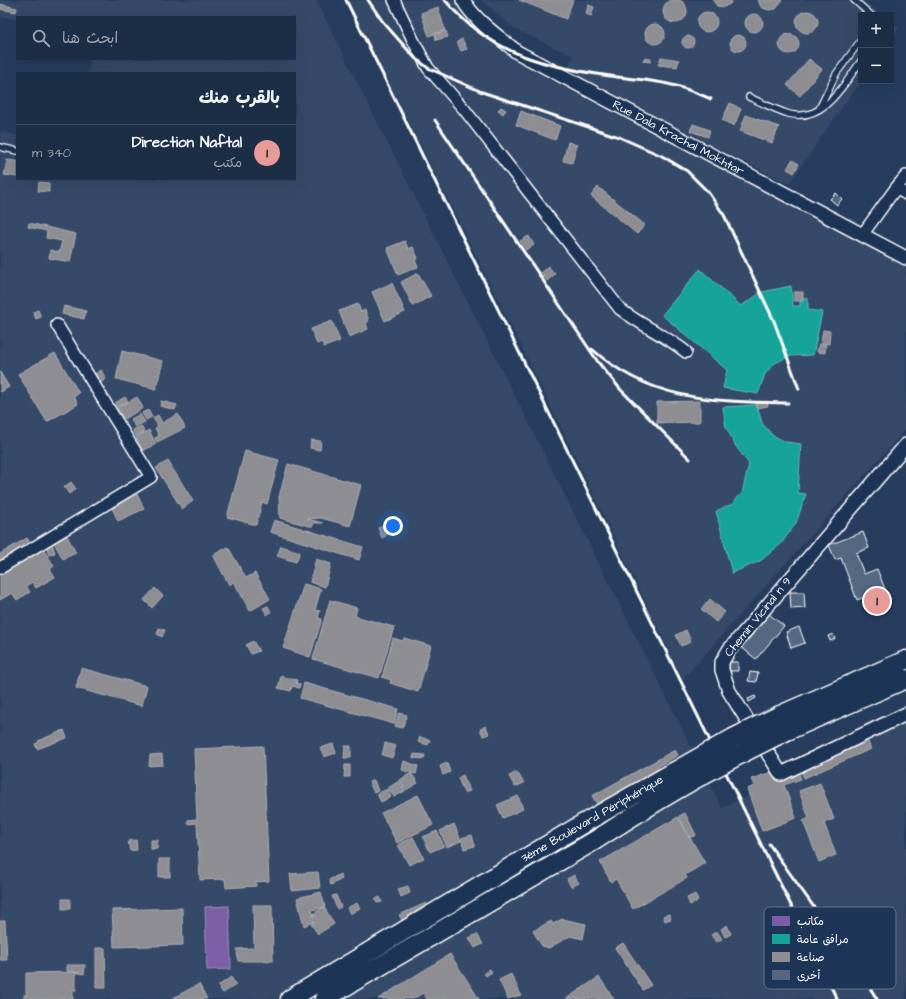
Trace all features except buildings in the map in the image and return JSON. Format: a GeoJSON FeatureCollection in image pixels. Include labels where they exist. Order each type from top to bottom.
{"type":"FeatureCollection","features":[{"type":"Feature","properties":{"kind":"highway","name":"3ème Boulevard Périphérique"},"geometry":{"type":"LineString","coordinates":[[290,999],[584,824],[706,754],[780,715],[906,660]]}},
{"type":"Feature","properties":{"kind":"highway"},"geometry":{"type":"LineString","coordinates":[[324,999],[594,841],[661,798],[706,772],[787,731],[906,679]]}},
{"type":"Feature","properties":{"kind":"street"},"geometry":{"type":"LineString","coordinates":[[394,0],[412,40],[428,68],[464,109],[620,309],[638,323],[672,340],[686,352]]}},
{"type":"Feature","properties":{"kind":"street","name":"Rue Dala Krachal Mokhtar"},"geometry":{"type":"LineString","coordinates":[[463,0],[482,21],[517,52],[906,258]]}},
{"type":"Feature","properties":{"kind":"street"},"geometry":{"type":"LineString","coordinates":[[862,235],[901,191],[906,176]]}},
{"type":"Feature","properties":{"kind":"street"},"geometry":{"type":"LineString","coordinates":[[0,568],[151,477],[57,325]]}},
{"type":"Feature","properties":{"kind":"street","name":"Chemin Vicinal n 9"},"geometry":{"type":"LineString","coordinates":[[906,445],[729,650],[722,662],[722,670],[729,691],[781,774],[906,714]]}},
{"type":"Feature","properties":{"kind":"lane"},"geometry":{"type":"LineString","coordinates":[[854,0],[868,12]]}},
{"type":"Feature","properties":{"kind":"lane"},"geometry":{"type":"LineString","coordinates":[[819,109],[836,74],[858,44]]}},
{"type":"Feature","properties":{"kind":"lane"},"geometry":{"type":"LineString","coordinates":[[749,97],[790,114],[800,115],[812,112],[827,104],[835,96],[858,65]]}},
{"type":"Feature","properties":{"kind":"lane"},"geometry":{"type":"LineString","coordinates":[[0,147],[16,151]]}},
{"type":"Feature","properties":{"kind":"shaded area"},"geometry":{"type":"Polygon","coordinates":[[[0,0],[316,0],[722,808],[906,721],[906,999],[0,999],[0,131],[16,135],[16,180],[296,180],[296,72],[87,72],[91,60],[296,60],[296,16],[16,16],[16,20],[0,16],[0,0]]]}},
{"type":"Feature","properties":{"kind":"shaded area"},"geometry":{"type":"Polygon","coordinates":[[[348,0],[457,0],[515,60],[531,70],[906,265],[906,429],[683,679],[525,354],[348,0]]]}},
{"type":"Feature","properties":{"kind":"shaded area"},"geometry":{"type":"Polygon","coordinates":[[[481,0],[862,0],[878,12],[858,12],[859,84],[789,184],[585,82],[567,71],[573,56],[515,29],[481,0]]]}},
{"type":"Feature","properties":{"kind":"shaded area"},"geometry":{"type":"Polygon","coordinates":[[[894,24],[899,28],[894,35],[894,24]]]}},
{"type":"Feature","properties":{"kind":"railway"},"geometry":{"type":"LineString","coordinates":[[346,0],[792,907]]}},
{"type":"Feature","properties":{"kind":"railway"},"geometry":{"type":"LineString","coordinates":[[368,0],[383,22],[415,58],[428,68],[482,92],[619,137],[662,156],[687,171],[708,192],[724,215],[774,321],[799,389]]}},
{"type":"Feature","properties":{"kind":"railway"},"geometry":{"type":"LineString","coordinates":[[445,0],[463,19],[481,34],[523,56],[568,69],[674,85],[711,99]]}},
{"type":"Feature","properties":{"kind":"railway"},"geometry":{"type":"LineString","coordinates":[[435,120],[598,362],[621,390],[690,459]]}},
{"type":"Feature","properties":{"kind":"railway"},"geometry":{"type":"LineString","coordinates":[[592,349],[614,366],[637,380],[660,389],[709,399],[788,403]]}},
{"type":"Feature","properties":{"kind":"railway"},"geometry":{"type":"LineString","coordinates":[[769,844],[814,907]]}},
{"type":"Feature","properties":{"kind":"railway"},"geometry":{"type":"LineString","coordinates":[[832,989],[837,999]]}},
{"type":"Feature","properties":{"kind":"railway"},"geometry":{"type":"LineString","coordinates":[[871,989],[877,999]]}},
{"type":"Feature","properties":{"kind":"place","name":"Direction Naftal"},"geometry":{"type":"Point","coordinates":[877,601]}}]}
